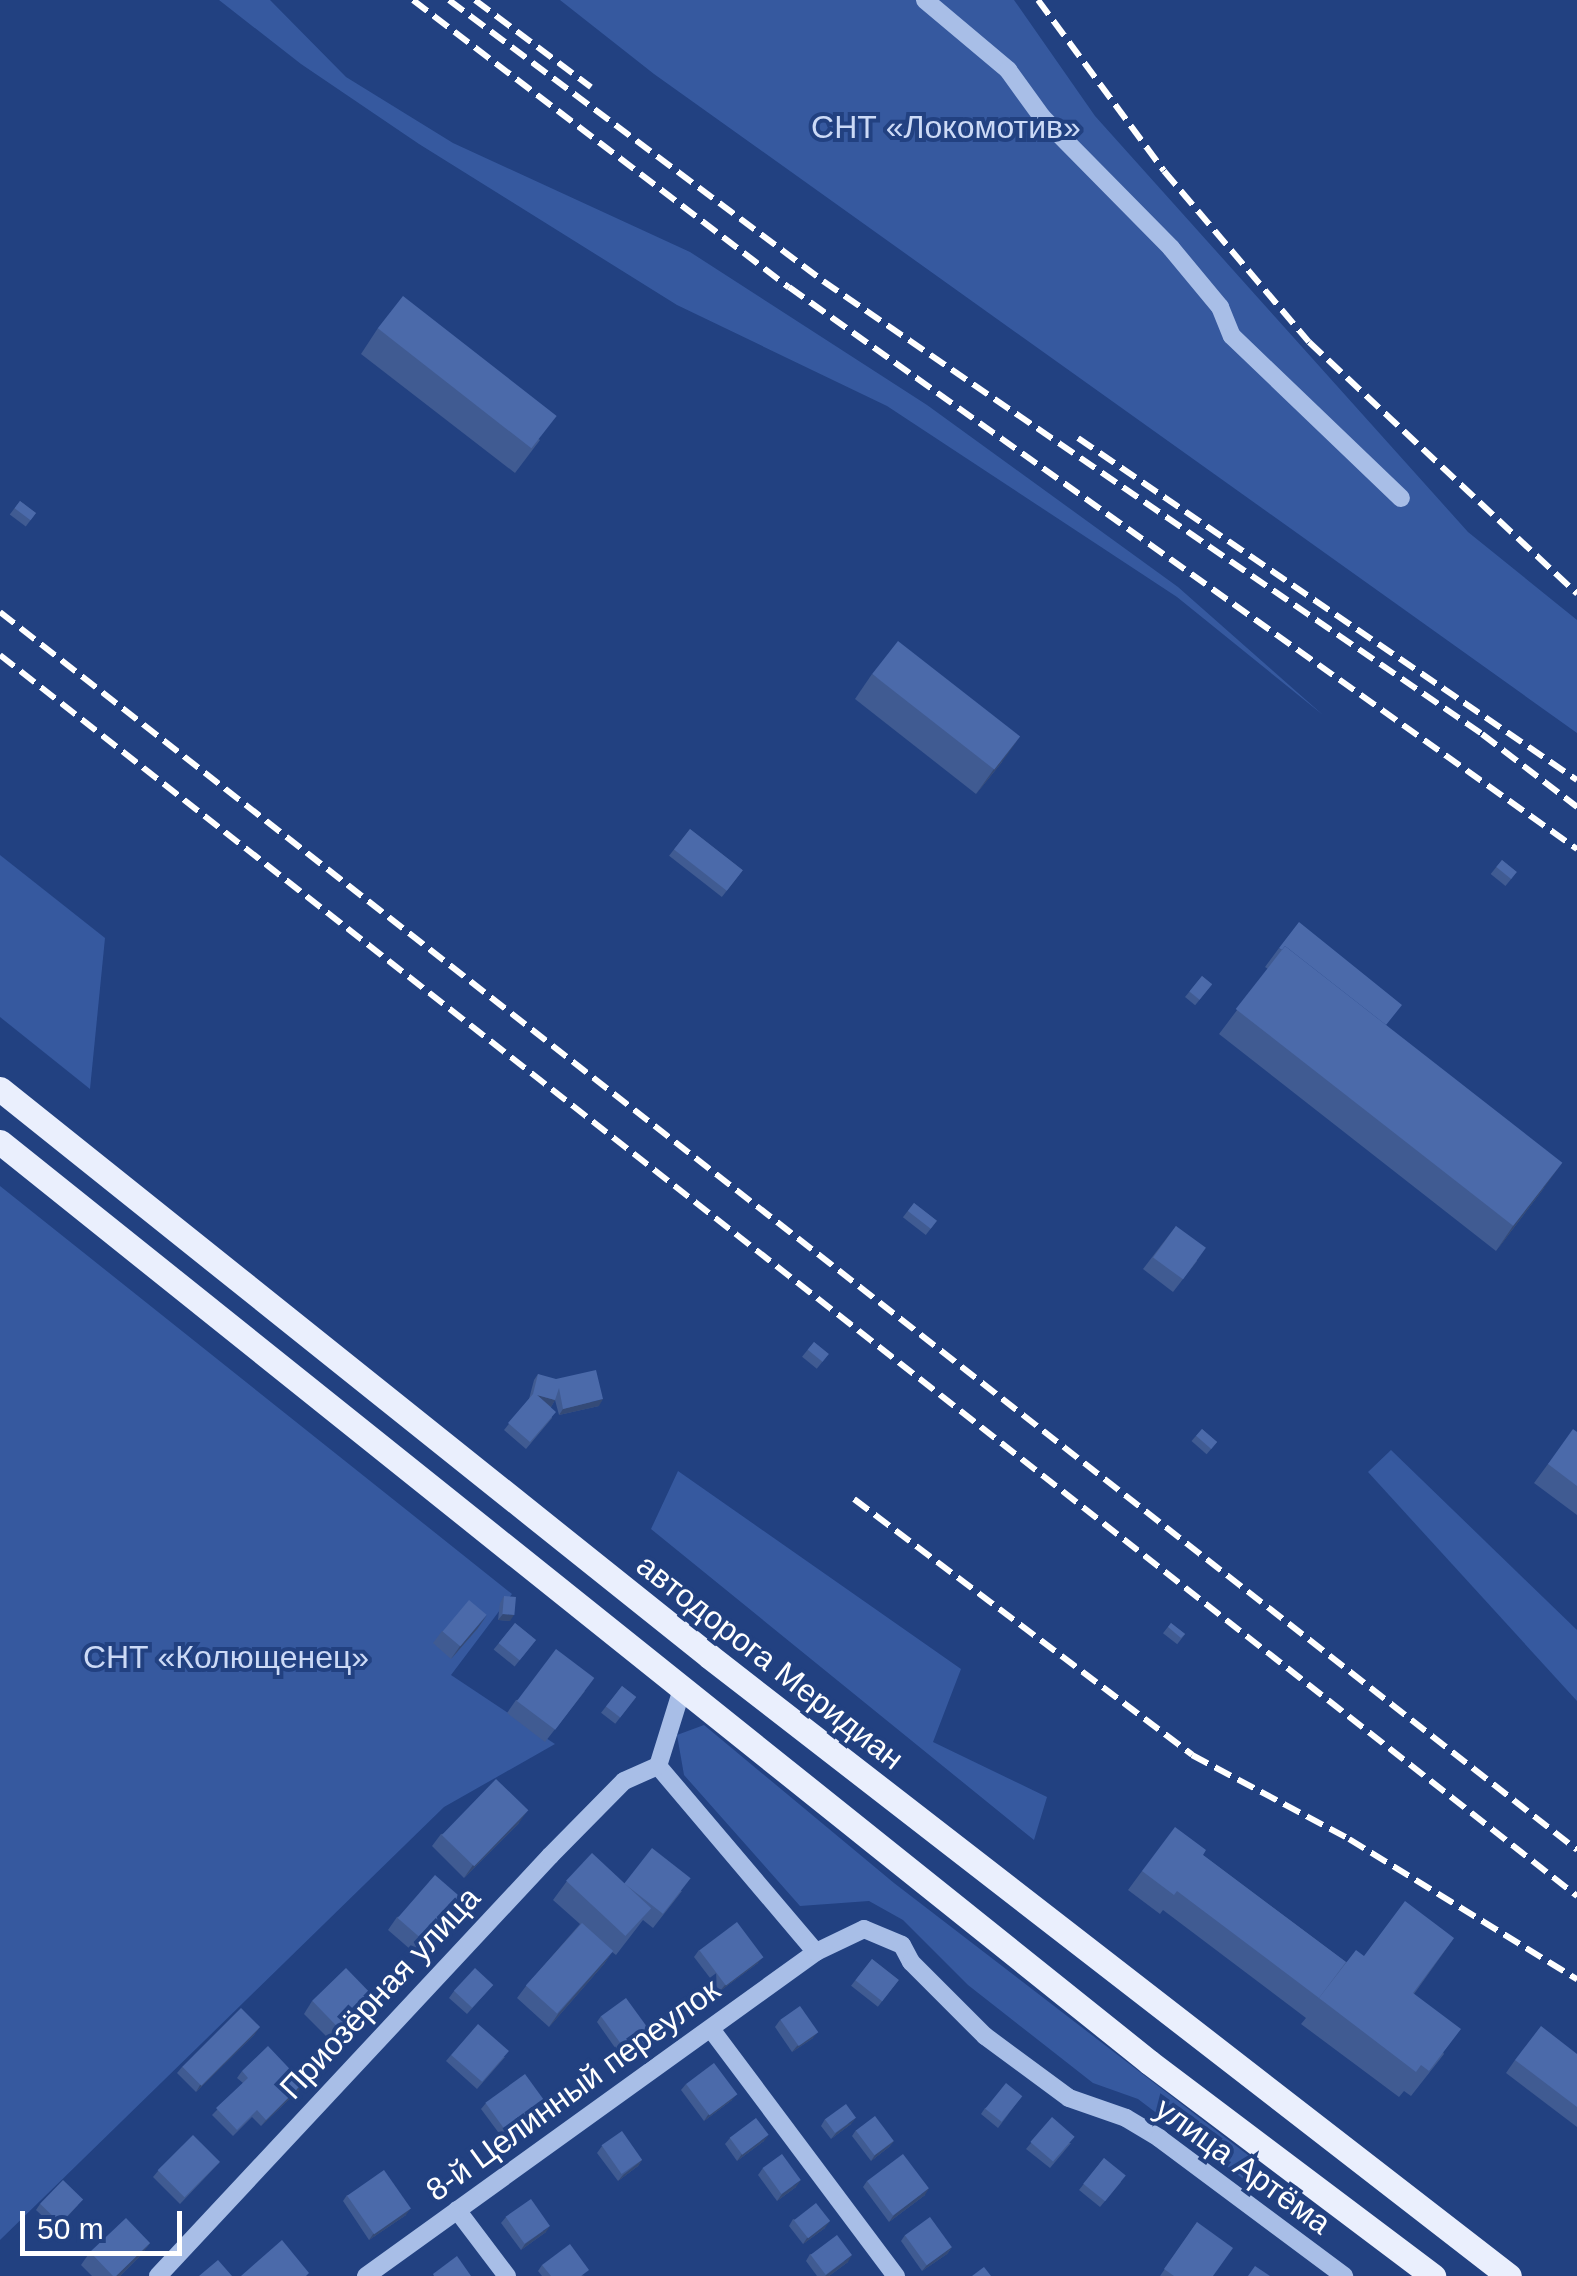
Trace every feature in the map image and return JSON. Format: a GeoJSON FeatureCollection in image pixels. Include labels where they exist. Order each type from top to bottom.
{"type":"FeatureCollection","features":[{"type":"Feature","properties":{"kind":"main road","name":"автодорога Меридиан"},"geometry":{"type":"LineString","coordinates":[[0,1088],[708,1656],[1508,2276]]}},
{"type":"Feature","properties":{"kind":"main road"},"geometry":{"type":"LineString","coordinates":[[0,1142],[1149,2062],[1433,2276]]}},
{"type":"Feature","properties":{"kind":"main road"},"geometry":{"type":"LineString","coordinates":[[682,1689],[708,1656]]}},
{"type":"Feature","properties":{"kind":"street"},"geometry":{"type":"LineString","coordinates":[[926,0],[1008,70],[1042,117],[1171,248],[1220,307],[1232,336],[1401,498]]}},
{"type":"Feature","properties":{"kind":"street"},"geometry":{"type":"LineString","coordinates":[[682,1689],[658,1766],[816,1952]]}},
{"type":"Feature","properties":{"kind":"street","name":"Приозёрная улица"},"geometry":{"type":"LineString","coordinates":[[158,2276],[550,1856],[624,1781],[658,1766]]}},
{"type":"Feature","properties":{"kind":"street","name":"улица Артёма"},"geometry":{"type":"LineString","coordinates":[[816,1952],[864,1930],[902,1945],[912,1962],[985,2036],[1070,2098],[1126,2118],[1159,2138],[1344,2276]]}},
{"type":"Feature","properties":{"kind":"street","name":"8-й Целинный переулок"},"geometry":{"type":"LineString","coordinates":[[366,2276],[816,1952]]}},
{"type":"Feature","properties":{"kind":"street"},"geometry":{"type":"LineString","coordinates":[[711,2029],[896,2276]]}},
{"type":"Feature","properties":{"kind":"street"},"geometry":{"type":"LineString","coordinates":[[457,2210],[507,2276]]}},
{"type":"Feature","properties":{"kind":"green space"},"geometry":{"type":"Polygon","coordinates":[[[219,0],[270,0],[346,77],[453,143],[690,252],[927,405],[1178,587],[1323,715],[1177,597],[887,406],[677,305],[419,144],[301,64],[219,0]]]}},
{"type":"Feature","properties":{"kind":"green space","name":"СНТ «Локомотив»"},"geometry":{"type":"Polygon","coordinates":[[[560,0],[1014,0],[1095,116],[1468,532],[1577,620],[1577,733],[654,74],[560,0]]]}},
{"type":"Feature","properties":{"kind":"green space"},"geometry":{"type":"Polygon","coordinates":[[[0,855],[105,938],[90,1089],[0,1017],[0,855]]]}},
{"type":"Feature","properties":{"kind":"green space","name":"СНТ «Колющенец»"},"geometry":{"type":"Polygon","coordinates":[[[0,1186],[512,1594],[451,1675],[555,1744],[444,1807],[0,2240],[0,1186]]]}},
{"type":"Feature","properties":{"kind":"green space"},"geometry":{"type":"Polygon","coordinates":[[[1391,1450],[1577,1630],[1577,1701],[1368,1472],[1391,1450]]]}},
{"type":"Feature","properties":{"kind":"green space"},"geometry":{"type":"Polygon","coordinates":[[[678,1471],[961,1669],[933,1742],[1047,1797],[1034,1840],[651,1529],[678,1471]]]}},
{"type":"Feature","properties":{"kind":"green space"},"geometry":{"type":"Polygon","coordinates":[[[704,1725],[894,1883],[1257,2162],[1246,2181],[1138,2099],[1093,2083],[968,1985],[903,1920],[869,1901],[800,1906],[684,1775],[677,1735],[704,1725]]]}},
{"type":"Feature","properties":{"kind":"building"},"geometry":{"type":"Polygon","coordinates":[[[403,296],[557,416],[531,448],[378,328],[403,296]]]}},
{"type":"Feature","properties":{"kind":"building"},"geometry":{"type":"Polygon","coordinates":[[[20,501],[36,513],[31,520],[15,508],[20,501]]]}},
{"type":"Feature","properties":{"kind":"building"},"geometry":{"type":"Polygon","coordinates":[[[898,641],[1020,736],[994,770],[872,674],[898,641]]]}},
{"type":"Feature","properties":{"kind":"building"},"geometry":{"type":"Polygon","coordinates":[[[690,829],[743,870],[727,891],[674,849],[690,829]]]}},
{"type":"Feature","properties":{"kind":"building"},"geometry":{"type":"Polygon","coordinates":[[[1502,860],[1517,872],[1511,879],[1496,867],[1502,860]]]}},
{"type":"Feature","properties":{"kind":"building"},"geometry":{"type":"Polygon","coordinates":[[[1299,922],[1402,1005],[1386,1025],[1285,946],[1279,948],[1299,922]]]}},
{"type":"Feature","properties":{"kind":"building"},"geometry":{"type":"Polygon","coordinates":[[[1285,946],[1562,1163],[1513,1226],[1236,1009],[1285,946]]]}},
{"type":"Feature","properties":{"kind":"building"},"geometry":{"type":"Polygon","coordinates":[[[1202,976],[1212,984],[1200,1000],[1189,992],[1202,976]]]}},
{"type":"Feature","properties":{"kind":"building"},"geometry":{"type":"Polygon","coordinates":[[[914,1203],[937,1221],[931,1229],[908,1211],[914,1203]]]}},
{"type":"Feature","properties":{"kind":"building"},"geometry":{"type":"Polygon","coordinates":[[[1176,1226],[1206,1248],[1183,1279],[1153,1258],[1176,1226]]]}},
{"type":"Feature","properties":{"kind":"building"},"geometry":{"type":"Polygon","coordinates":[[[814,1342],[829,1354],[822,1362],[808,1350],[814,1342]]]}},
{"type":"Feature","properties":{"kind":"building"},"geometry":{"type":"Polygon","coordinates":[[[596,1370],[603,1399],[563,1409],[559,1388],[555,1400],[537,1395],[556,1412],[530,1442],[508,1423],[533,1394],[538,1374],[556,1379],[596,1370]]]}},
{"type":"Feature","properties":{"kind":"building"},"geometry":{"type":"Polygon","coordinates":[[[1202,1429],[1217,1442],[1211,1449],[1196,1436],[1202,1429]]]}},
{"type":"Feature","properties":{"kind":"building"},"geometry":{"type":"Polygon","coordinates":[[[1573,1429],[1577,1432],[1577,1486],[1548,1464],[1573,1429]]]}},
{"type":"Feature","properties":{"kind":"building"},"geometry":{"type":"Polygon","coordinates":[[[504,1596],[516,1597],[514,1615],[502,1614],[504,1596]]]}},
{"type":"Feature","properties":{"kind":"building"},"geometry":{"type":"Polygon","coordinates":[[[469,1600],[487,1615],[460,1646],[443,1631],[469,1600]]]}},
{"type":"Feature","properties":{"kind":"building"},"geometry":{"type":"Polygon","coordinates":[[[515,1623],[536,1640],[520,1660],[499,1643],[515,1623]]]}},
{"type":"Feature","properties":{"kind":"building"},"geometry":{"type":"Polygon","coordinates":[[[1171,1623],[1185,1634],[1181,1638],[1168,1627],[1171,1623]]]}},
{"type":"Feature","properties":{"kind":"building"},"geometry":{"type":"Polygon","coordinates":[[[556,1649],[594,1678],[555,1730],[517,1701],[556,1649]]]}},
{"type":"Feature","properties":{"kind":"building"},"geometry":{"type":"Polygon","coordinates":[[[622,1686],[636,1697],[620,1718],[606,1706],[622,1686]]]}},
{"type":"Feature","properties":{"kind":"building"},"geometry":{"type":"Polygon","coordinates":[[[496,1779],[528,1810],[474,1866],[442,1835],[496,1779]]]}},
{"type":"Feature","properties":{"kind":"building"},"geometry":{"type":"Polygon","coordinates":[[[1175,1827],[1206,1850],[1203,1855],[1346,1962],[1319,1998],[1177,1891],[1174,1895],[1142,1871],[1175,1827]]]}},
{"type":"Feature","properties":{"kind":"building"},"geometry":{"type":"Polygon","coordinates":[[[652,1848],[691,1878],[663,1914],[624,1883],[652,1848]]]}},
{"type":"Feature","properties":{"kind":"building"},"geometry":{"type":"Polygon","coordinates":[[[592,1853],[651,1908],[625,1936],[566,1881],[592,1853]]]}},
{"type":"Feature","properties":{"kind":"building"},"geometry":{"type":"Polygon","coordinates":[[[435,1875],[465,1901],[428,1944],[398,1918],[435,1875]]]}},
{"type":"Feature","properties":{"kind":"building"},"geometry":{"type":"Polygon","coordinates":[[[1405,1901],[1454,1938],[1413,1993],[1461,2029],[1429,2071],[1421,2065],[1416,2072],[1319,1998],[1356,1950],[1364,1956],[1405,1901]]]}},
{"type":"Feature","properties":{"kind":"building"},"geometry":{"type":"Polygon","coordinates":[[[737,1922],[763,1957],[726,1985],[699,1950],[737,1922]]]}},
{"type":"Feature","properties":{"kind":"building"},"geometry":{"type":"Polygon","coordinates":[[[582,1923],[613,1951],[557,2014],[526,1985],[582,1923]]]}},
{"type":"Feature","properties":{"kind":"building"},"geometry":{"type":"Polygon","coordinates":[[[872,1959],[899,1980],[882,2001],[855,1980],[872,1959]]]}},
{"type":"Feature","properties":{"kind":"building"},"geometry":{"type":"Polygon","coordinates":[[[346,1968],[378,2001],[344,2034],[312,2001],[346,1968]]]}},
{"type":"Feature","properties":{"kind":"building"},"geometry":{"type":"Polygon","coordinates":[[[475,1968],[493,1985],[472,2008],[454,1991],[475,1968]]]}},
{"type":"Feature","properties":{"kind":"building"},"geometry":{"type":"Polygon","coordinates":[[[626,1998],[654,2037],[629,2055],[601,2016],[626,1998]]]}},
{"type":"Feature","properties":{"kind":"building"},"geometry":{"type":"Polygon","coordinates":[[[800,2006],[818,2032],[799,2046],[780,2020],[800,2006]]]}},
{"type":"Feature","properties":{"kind":"building"},"geometry":{"type":"Polygon","coordinates":[[[241,2008],[260,2027],[201,2086],[182,2067],[241,2008]]]}},
{"type":"Feature","properties":{"kind":"building"},"geometry":{"type":"Polygon","coordinates":[[[478,2024],[509,2051],[482,2082],[451,2055],[478,2024]]]}},
{"type":"Feature","properties":{"kind":"building"},"geometry":{"type":"Polygon","coordinates":[[[1541,2026],[1577,2054],[1577,2107],[1515,2060],[1541,2026]]]}},
{"type":"Feature","properties":{"kind":"building"},"geometry":{"type":"Polygon","coordinates":[[[268,2046],[303,2083],[266,2120],[257,2110],[237,2130],[216,2108],[248,2078],[242,2071],[268,2046]]]}},
{"type":"Feature","properties":{"kind":"building"},"geometry":{"type":"Polygon","coordinates":[[[714,2063],[737,2094],[710,2115],[686,2084],[714,2063]]]}},
{"type":"Feature","properties":{"kind":"building"},"geometry":{"type":"Polygon","coordinates":[[[525,2074],[550,2109],[511,2138],[485,2103],[525,2074]]]}},
{"type":"Feature","properties":{"kind":"building"},"geometry":{"type":"Polygon","coordinates":[[[1006,2083],[1022,2096],[1002,2122],[985,2109],[1006,2083]]]}},
{"type":"Feature","properties":{"kind":"building"},"geometry":{"type":"Polygon","coordinates":[[[846,2104],[856,2118],[835,2133],[825,2119],[846,2104]]]}},
{"type":"Feature","properties":{"kind":"building"},"geometry":{"type":"Polygon","coordinates":[[[875,2116],[894,2141],[874,2155],[856,2130],[875,2116]]]}},
{"type":"Feature","properties":{"kind":"building"},"geometry":{"type":"Polygon","coordinates":[[[1052,2117],[1075,2137],[1053,2162],[1030,2142],[1052,2117]]]}},
{"type":"Feature","properties":{"kind":"building"},"geometry":{"type":"Polygon","coordinates":[[[756,2118],[769,2135],[742,2155],[730,2138],[756,2118]]]}},
{"type":"Feature","properties":{"kind":"building"},"geometry":{"type":"Polygon","coordinates":[[[622,2131],[642,2160],[622,2174],[602,2145],[622,2131]]]}},
{"type":"Feature","properties":{"kind":"building"},"geometry":{"type":"Polygon","coordinates":[[[193,2135],[220,2162],[185,2197],[158,2170],[193,2135]]]}},
{"type":"Feature","properties":{"kind":"building"},"geometry":{"type":"Polygon","coordinates":[[[782,2154],[801,2180],[781,2194],[763,2168],[782,2154]]]}},
{"type":"Feature","properties":{"kind":"building"},"geometry":{"type":"Polygon","coordinates":[[[903,2154],[929,2188],[893,2215],[867,2181],[903,2154]]]}},
{"type":"Feature","properties":{"kind":"building"},"geometry":{"type":"Polygon","coordinates":[[[1104,2158],[1126,2176],[1105,2201],[1083,2184],[1104,2158]]]}},
{"type":"Feature","properties":{"kind":"building"},"geometry":{"type":"Polygon","coordinates":[[[384,2170],[411,2209],[374,2234],[347,2196],[384,2170]]]}},
{"type":"Feature","properties":{"kind":"building"},"geometry":{"type":"Polygon","coordinates":[[[63,2180],[83,2199],[60,2223],[40,2204],[63,2180]]]}},
{"type":"Feature","properties":{"kind":"building"},"geometry":{"type":"Polygon","coordinates":[[[531,2199],[550,2226],[525,2244],[506,2217],[531,2199]]]}},
{"type":"Feature","properties":{"kind":"building"},"geometry":{"type":"Polygon","coordinates":[[[816,2203],[830,2221],[808,2238],[794,2220],[816,2203]]]}},
{"type":"Feature","properties":{"kind":"building"},"geometry":{"type":"Polygon","coordinates":[[[930,2217],[952,2247],[927,2265],[905,2235],[930,2217]]]}},
{"type":"Feature","properties":{"kind":"building"},"geometry":{"type":"Polygon","coordinates":[[[126,2218],[150,2243],[113,2276],[90,2252],[126,2218]]]}},
{"type":"Feature","properties":{"kind":"building"},"geometry":{"type":"Polygon","coordinates":[[[1197,2222],[1233,2248],[1213,2276],[1174,2276],[1164,2269],[1197,2222]]]}},
{"type":"Feature","properties":{"kind":"building"},"geometry":{"type":"Polygon","coordinates":[[[837,2235],[852,2255],[826,2275],[811,2255],[837,2235]]]}},
{"type":"Feature","properties":{"kind":"building"},"geometry":{"type":"Polygon","coordinates":[[[282,2240],[309,2273],[306,2276],[241,2276],[282,2240]]]}},
{"type":"Feature","properties":{"kind":"building"},"geometry":{"type":"Polygon","coordinates":[[[570,2244],[589,2270],[581,2276],[551,2276],[542,2265],[570,2244]]]}},
{"type":"Feature","properties":{"kind":"building"},"geometry":{"type":"Polygon","coordinates":[[[457,2256],[471,2276],[434,2276],[433,2274],[457,2256]]]}},
{"type":"Feature","properties":{"kind":"building"},"geometry":{"type":"Polygon","coordinates":[[[218,2260],[232,2276],[199,2276],[218,2260]]]}},
{"type":"Feature","properties":{"kind":"building"},"geometry":{"type":"Polygon","coordinates":[[[1255,2266],[1270,2276],[1248,2276],[1255,2266]]]}},
{"type":"Feature","properties":{"kind":"building"},"geometry":{"type":"Polygon","coordinates":[[[984,2267],[991,2276],[972,2276],[984,2267]]]}},
{"type":"Feature","properties":{"kind":"railway"},"geometry":{"type":"LineString","coordinates":[[413,0],[789,287],[1577,849]]}},
{"type":"Feature","properties":{"kind":"railway"},"geometry":{"type":"LineString","coordinates":[[449,0],[823,281],[1482,734],[1577,807]]}},
{"type":"Feature","properties":{"kind":"railway"},"geometry":{"type":"LineString","coordinates":[[475,0],[591,87]]}},
{"type":"Feature","properties":{"kind":"railway"},"geometry":{"type":"LineString","coordinates":[[1038,0],[1164,171],[1309,342],[1577,594]]}},
{"type":"Feature","properties":{"kind":"railway"},"geometry":{"type":"LineString","coordinates":[[1078,438],[1577,780]]}},
{"type":"Feature","properties":{"kind":"railway"},"geometry":{"type":"LineString","coordinates":[[0,612],[1577,1850]]}},
{"type":"Feature","properties":{"kind":"railway"},"geometry":{"type":"LineString","coordinates":[[0,655],[1577,1896]]}},
{"type":"Feature","properties":{"kind":"railway"},"geometry":{"type":"LineString","coordinates":[[854,1499],[1192,1755],[1349,1839],[1577,1979]]}}]}
